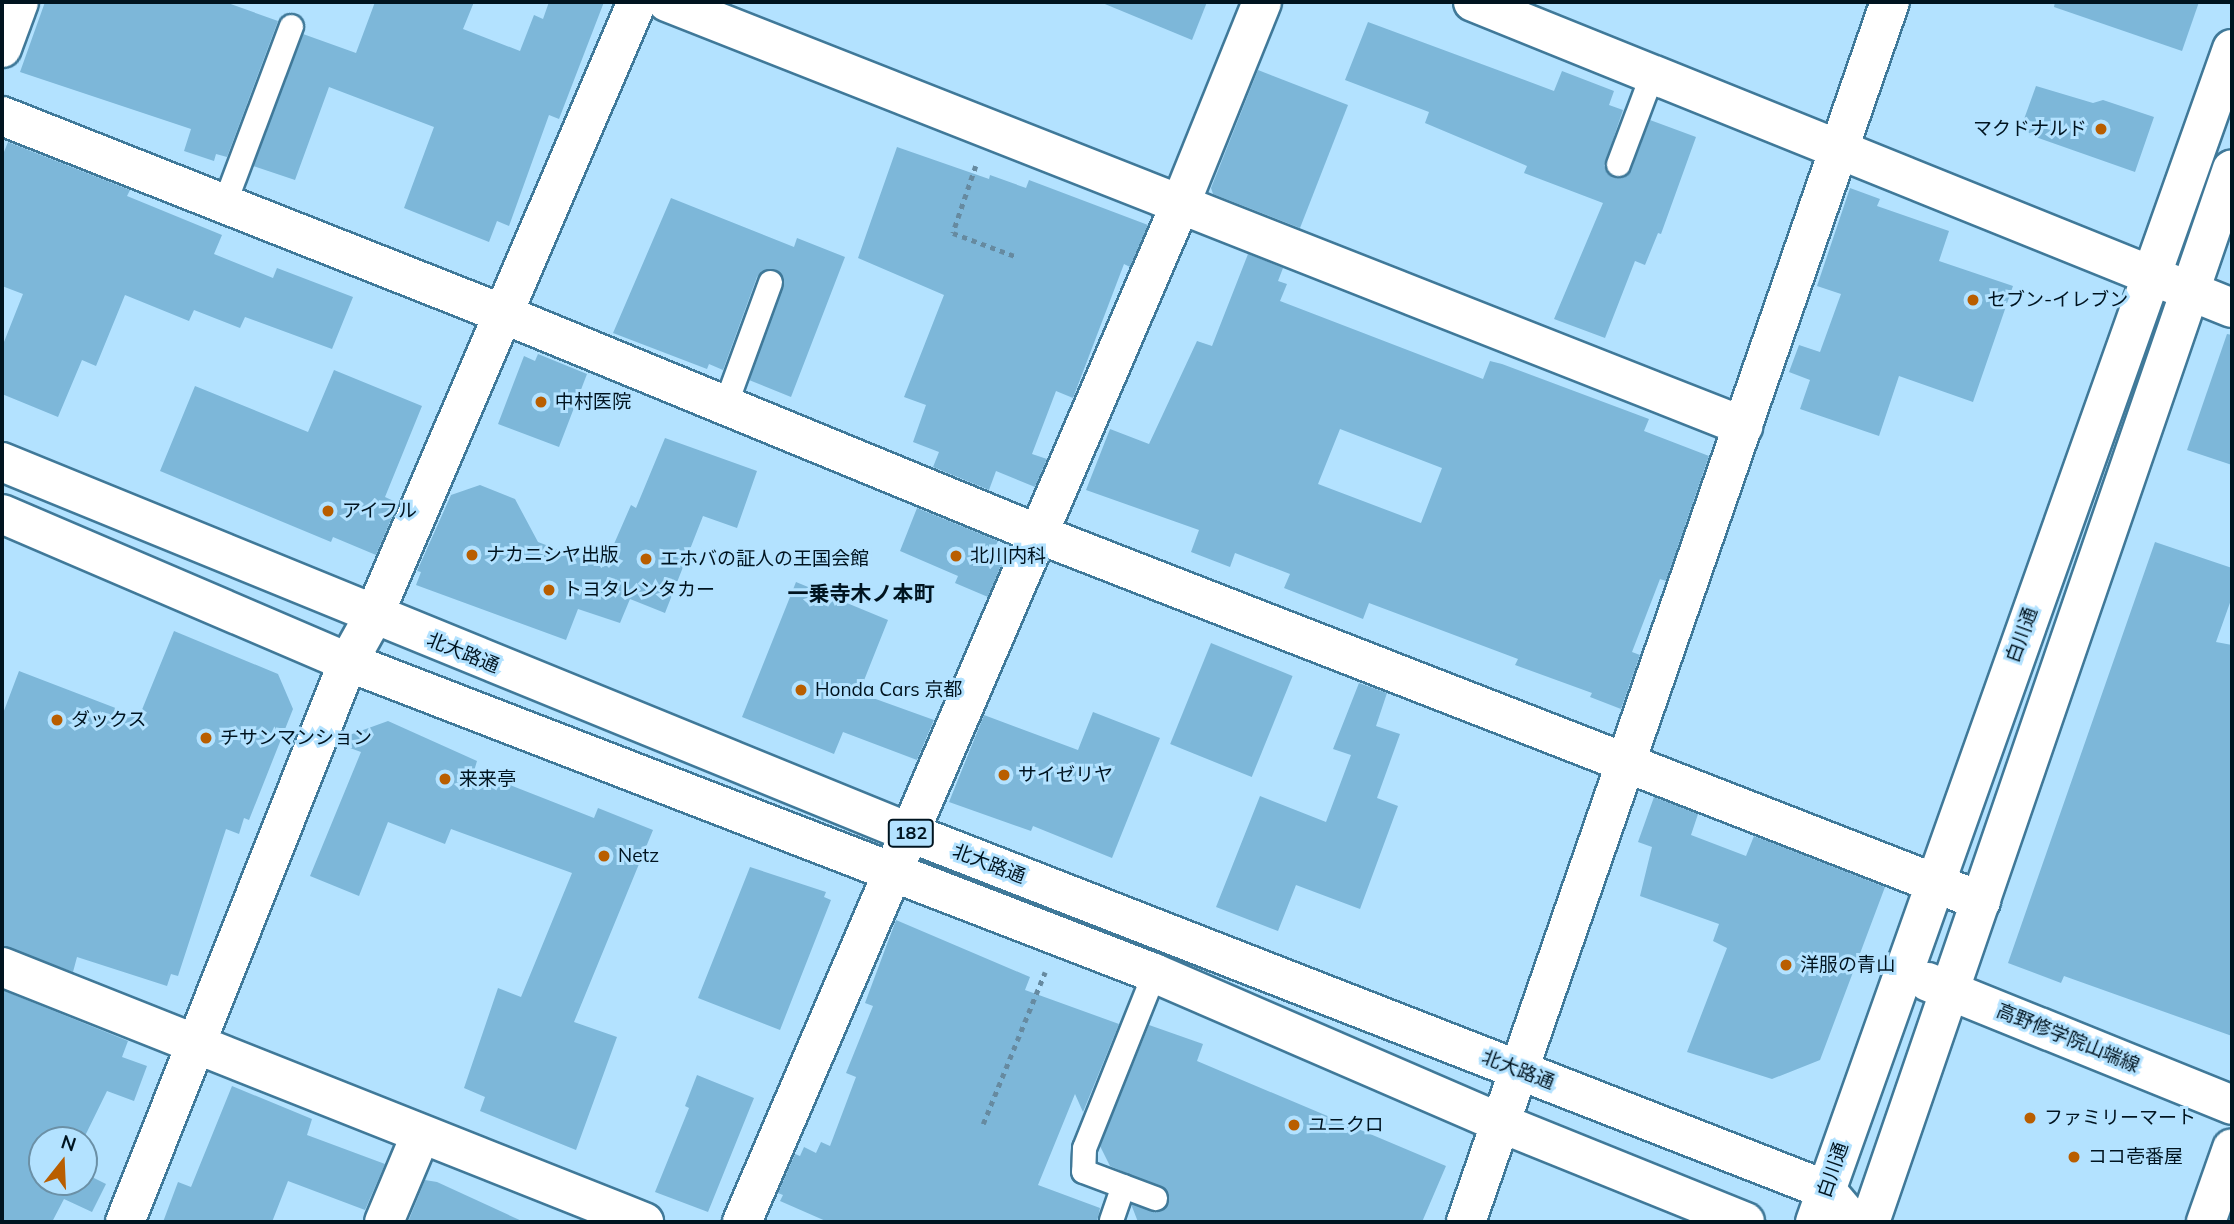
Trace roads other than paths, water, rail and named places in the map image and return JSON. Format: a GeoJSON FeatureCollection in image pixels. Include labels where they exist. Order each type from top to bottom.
{"type":"FeatureCollection","features":[{"type":"Feature","properties":{"kind":"street"},"geometry":{"type":"LineString","coordinates":[[2,48],[19,2]]}},
{"type":"Feature","properties":{"kind":"street"},"geometry":{"type":"LineString","coordinates":[[124,1222],[192,1043],[348,662],[373,617],[637,2]]}},
{"type":"Feature","properties":{"kind":"street"},"geometry":{"type":"LineString","coordinates":[[667,2],[1743,426]]}},
{"type":"Feature","properties":{"kind":"street"},"geometry":{"type":"LineString","coordinates":[[742,1222],[892,868],[1180,205],[1262,2]]}},
{"type":"Feature","properties":{"kind":"street"},"geometry":{"type":"LineString","coordinates":[[1473,2],[2232,309]]}},
{"type":"Feature","properties":{"kind":"street"},"geometry":{"type":"LineString","coordinates":[[1466,1222],[1522,1071],[1890,2]]}},
{"type":"Feature","properties":{"kind":"street","name":"白川通"},"geometry":{"type":"LineString","coordinates":[[1820,1206],[2232,49]]}},
{"type":"Feature","properties":{"kind":"street"},"geometry":{"type":"LineString","coordinates":[[2,116],[503,314],[1038,534],[1981,901]]}},
{"type":"Feature","properties":{"kind":"street"},"geometry":{"type":"LineString","coordinates":[[1870,1222],[2188,290],[2232,169]]}},
{"type":"Feature","properties":{"kind":"street","name":"北大路通"},"geometry":{"type":"LineString","coordinates":[[2,462],[373,617],[908,832],[1522,1071],[1853,1222]]}},
{"type":"Feature","properties":{"kind":"street","name":"北大路通"},"geometry":{"type":"LineString","coordinates":[[2,514],[348,662],[892,868],[1154,973],[1503,1124],[1745,1222]]}},
{"type":"Feature","properties":{"kind":"street"},"geometry":{"type":"LineString","coordinates":[[2,967],[644,1222]]}},
{"type":"Feature","properties":{"kind":"street","name":"高野修学院山端線"},"geometry":{"type":"LineString","coordinates":[[1903,972],[2232,1105]]}},
{"type":"Feature","properties":{"kind":"street"},"geometry":{"type":"LineString","coordinates":[[384,1222],[421,1134]]}},
{"type":"Feature","properties":{"kind":"street"},"geometry":{"type":"LineString","coordinates":[[2206,1222],[2232,1148]]}},
{"type":"Feature","properties":{"kind":"lane"},"geometry":{"type":"LineString","coordinates":[[224,204],[291,26]]}},
{"type":"Feature","properties":{"kind":"lane"},"geometry":{"type":"LineString","coordinates":[[1618,164],[1653,74]]}},
{"type":"Feature","properties":{"kind":"lane"},"geometry":{"type":"LineString","coordinates":[[725,405],[770,282]]}},
{"type":"Feature","properties":{"kind":"lane"},"geometry":{"type":"LineString","coordinates":[[1154,973],[1084,1148],[1083,1171],[1155,1198]]}},
{"type":"Feature","properties":{"kind":"lane"},"geometry":{"type":"LineString","coordinates":[[1111,1220],[1124,1186]]}},
{"type":"Feature","properties":{"kind":"place","name":"マクドナルド"},"geometry":{"type":"Point","coordinates":[2101,129]}},
{"type":"Feature","properties":{"kind":"place","name":"セブン-イレブン"},"geometry":{"type":"Point","coordinates":[1973,300]}},
{"type":"Feature","properties":{"kind":"place","name":"中村医院"},"geometry":{"type":"Point","coordinates":[541,402]}},
{"type":"Feature","properties":{"kind":"place","name":"アイフル"},"geometry":{"type":"Point","coordinates":[328,511]}},
{"type":"Feature","properties":{"kind":"place","name":"ナカニシヤ出版"},"geometry":{"type":"Point","coordinates":[472,555]}},
{"type":"Feature","properties":{"kind":"place","name":"北川内科"},"geometry":{"type":"Point","coordinates":[956,556]}},
{"type":"Feature","properties":{"kind":"place","name":"エホバの証人の王国会館"},"geometry":{"type":"Point","coordinates":[646,559]}},
{"type":"Feature","properties":{"kind":"place","name":"トヨタレンタカー"},"geometry":{"type":"Point","coordinates":[549,590]}},
{"type":"Feature","properties":{"kind":"place","name":"Honda Cars 京都"},"geometry":{"type":"Point","coordinates":[801,690]}},
{"type":"Feature","properties":{"kind":"place","name":"ダックス"},"geometry":{"type":"Point","coordinates":[57,720]}},
{"type":"Feature","properties":{"kind":"place","name":"チサンマンション"},"geometry":{"type":"Point","coordinates":[206,738]}},
{"type":"Feature","properties":{"kind":"place","name":"サイゼリヤ"},"geometry":{"type":"Point","coordinates":[1004,775]}},
{"type":"Feature","properties":{"kind":"place","name":"来来亭"},"geometry":{"type":"Point","coordinates":[445,779]}},
{"type":"Feature","properties":{"kind":"place","name":"Netz"},"geometry":{"type":"Point","coordinates":[604,856]}},
{"type":"Feature","properties":{"kind":"place","name":"洋服の青山"},"geometry":{"type":"Point","coordinates":[1786,965]}},
{"type":"Feature","properties":{"kind":"place","name":"ファミリーマート"},"geometry":{"type":"Point","coordinates":[2030,1118]}},
{"type":"Feature","properties":{"kind":"place","name":"ユニクロ"},"geometry":{"type":"Point","coordinates":[1294,1125]}},
{"type":"Feature","properties":{"kind":"place","name":"ココ壱番屋"},"geometry":{"type":"Point","coordinates":[2074,1157]}},
{"type":"Feature","properties":{"kind":"district","name":"一乗寺木ノ本町"},"geometry":{"type":"Point","coordinates":[861,593]}}]}
